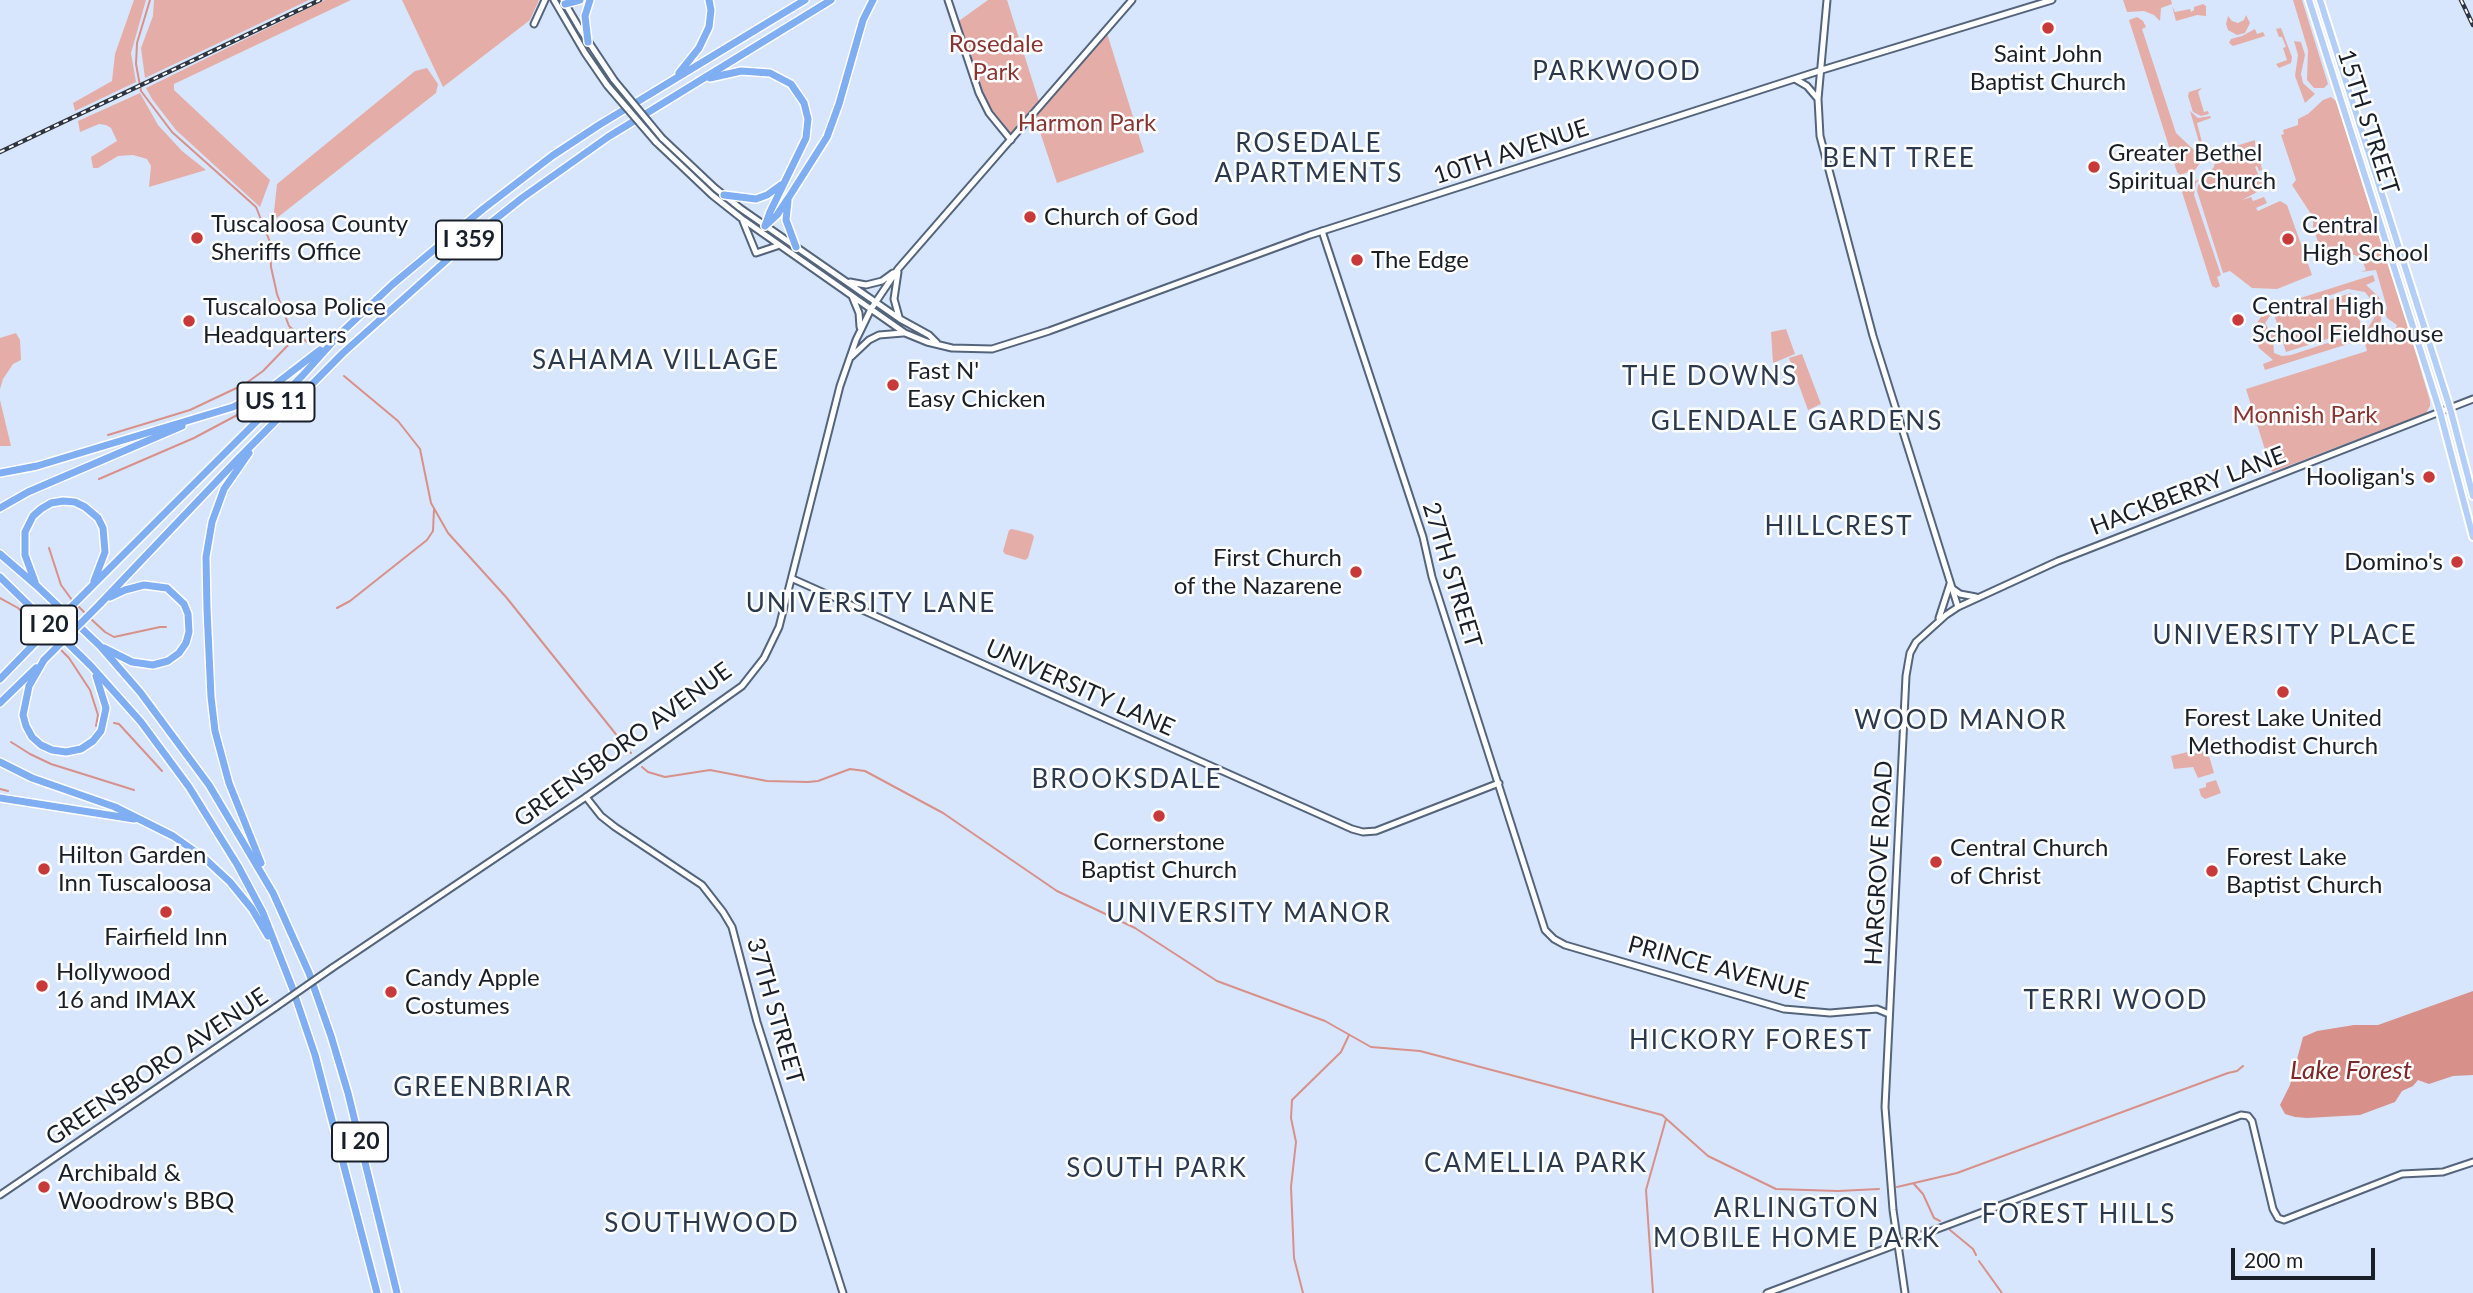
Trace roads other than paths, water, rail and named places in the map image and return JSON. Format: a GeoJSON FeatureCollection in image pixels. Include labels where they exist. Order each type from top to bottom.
{"type":"FeatureCollection","features":[{"type":"Feature","properties":{"kind":"highway"},"geometry":{"type":"LineString","coordinates":[[564,3],[580,0]]}},
{"type":"Feature","properties":{"kind":"highway"},"geometry":{"type":"LineString","coordinates":[[588,42],[585,16],[590,0]]}},
{"type":"Feature","properties":{"kind":"highway"},"geometry":{"type":"LineString","coordinates":[[673,80],[705,38],[711,16],[709,0]]}},
{"type":"Feature","properties":{"kind":"highway","name":"I 359"},"geometry":{"type":"LineString","coordinates":[[340,334],[393,284],[506,191],[599,125],[805,0]]}},
{"type":"Feature","properties":{"kind":"highway","name":"I 359"},"geometry":{"type":"LineString","coordinates":[[44,660],[343,353],[468,241],[589,150],[831,0]]}},
{"type":"Feature","properties":{"kind":"highway"},"geometry":{"type":"LineString","coordinates":[[764,230],[789,197],[834,121],[863,20],[873,0]]}},
{"type":"Feature","properties":{"kind":"highway"},"geometry":{"type":"LineString","coordinates":[[699,82],[733,73],[759,71],[781,78],[799,93],[806,110],[808,126],[802,149],[770,212],[764,230]]}},
{"type":"Feature","properties":{"kind":"highway"},"geometry":{"type":"LineString","coordinates":[[724,195],[756,199],[768,195],[785,182]]}},
{"type":"Feature","properties":{"kind":"highway"},"geometry":{"type":"LineString","coordinates":[[789,197],[786,220],[796,247]]}},
{"type":"Feature","properties":{"kind":"highway"},"geometry":{"type":"LineString","coordinates":[[0,508],[28,492],[241,403],[272,387],[340,334]]}},
{"type":"Feature","properties":{"kind":"highway","name":"US 11"},"geometry":{"type":"LineString","coordinates":[[0,679],[303,375],[340,334]]}},
{"type":"Feature","properties":{"kind":"highway"},"geometry":{"type":"LineString","coordinates":[[0,473],[37,466],[195,420]]}},
{"type":"Feature","properties":{"kind":"highway"},"geometry":{"type":"LineString","coordinates":[[265,432],[224,489],[212,522],[206,557],[211,697],[215,732],[229,783],[273,893]]}},
{"type":"Feature","properties":{"kind":"highway"},"geometry":{"type":"LineString","coordinates":[[37,586],[24,555],[24,531],[41,509],[51,503],[69,501],[94,514],[105,534],[103,563],[87,591]]}},
{"type":"Feature","properties":{"kind":"highway","name":"I 20"},"geometry":{"type":"LineString","coordinates":[[0,554],[100,646],[176,738],[209,785],[273,893],[309,973],[331,1035],[397,1293]]}},
{"type":"Feature","properties":{"kind":"highway","name":"I 20"},"geometry":{"type":"LineString","coordinates":[[0,578],[91,666],[167,754],[212,821],[263,913],[304,1022],[325,1089],[377,1293]]}},
{"type":"Feature","properties":{"kind":"highway"},"geometry":{"type":"LineString","coordinates":[[100,646],[132,663],[153,665],[168,661],[179,653],[189,632],[187,609],[181,599],[167,588],[144,585],[125,590],[103,601]]}},
{"type":"Feature","properties":{"kind":"highway"},"geometry":{"type":"LineString","coordinates":[[44,660],[29,686],[23,715],[26,726],[36,741],[58,752],[74,751],[88,745],[98,736],[104,724],[105,701],[91,666]]}},
{"type":"Feature","properties":{"kind":"highway"},"geometry":{"type":"LineString","coordinates":[[0,703],[44,660]]}},
{"type":"Feature","properties":{"kind":"highway"},"geometry":{"type":"LineString","coordinates":[[0,762],[21,774],[115,807],[148,822],[188,846],[230,882],[252,909],[282,961]]}},
{"type":"Feature","properties":{"kind":"highway"},"geometry":{"type":"LineString","coordinates":[[0,798],[148,822]]}},
{"type":"Feature","properties":{"kind":"main road"},"geometry":{"type":"LineString","coordinates":[[534,24],[545,0]]}},
{"type":"Feature","properties":{"kind":"main road"},"geometry":{"type":"LineString","coordinates":[[554,0],[564,3],[614,80],[662,138],[764,230],[778,246],[905,333]]}},
{"type":"Feature","properties":{"kind":"main road"},"geometry":{"type":"LineString","coordinates":[[948,0],[979,93],[989,113],[1011,140]]}},
{"type":"Feature","properties":{"kind":"main road","name":"GREENSBORO AVENUE"},"geometry":{"type":"LineString","coordinates":[[0,1195],[586,797],[741,685],[764,658],[773,642],[793,579],[836,402],[849,359],[871,309],[898,269],[1132,0]]}},
{"type":"Feature","properties":{"kind":"main road"},"geometry":{"type":"LineString","coordinates":[[1827,0],[1818,99],[1820,136],[1873,336],[1958,607]]}},
{"type":"Feature","properties":{"kind":"main road","name":"10TH AVENUE"},"geometry":{"type":"LineString","coordinates":[[905,333],[952,348],[975,350],[1014,344],[1322,231],[1795,79],[2052,0]]}},
{"type":"Feature","properties":{"kind":"main road","name":"15TH STREET"},"geometry":{"type":"LineString","coordinates":[[2309,0],[2440,412],[2473,537]]}},
{"type":"Feature","properties":{"kind":"main road","name":"15TH STREET"},"geometry":{"type":"LineString","coordinates":[[2320,0],[2449,408],[2473,496]]}},
{"type":"Feature","properties":{"kind":"main road"},"geometry":{"type":"LineString","coordinates":[[564,3],[607,85],[656,142],[712,195],[741,218],[796,247],[900,319],[929,335],[937,343]]}},
{"type":"Feature","properties":{"kind":"main road"},"geometry":{"type":"LineString","coordinates":[[1795,79],[1807,86],[1818,99]]}},
{"type":"Feature","properties":{"kind":"main road"},"geometry":{"type":"LineString","coordinates":[[741,218],[756,253],[778,246]]}},
{"type":"Feature","properties":{"kind":"main road"},"geometry":{"type":"LineString","coordinates":[[2380,224],[2390,221]]}},
{"type":"Feature","properties":{"kind":"main road","name":"27TH STREET"},"geometry":{"type":"LineString","coordinates":[[1322,231],[1423,537],[1432,577],[1545,930]]}},
{"type":"Feature","properties":{"kind":"main road"},"geometry":{"type":"LineString","coordinates":[[849,282],[866,285],[882,281],[898,269]]}},
{"type":"Feature","properties":{"kind":"main road"},"geometry":{"type":"LineString","coordinates":[[898,269],[894,299],[900,319]]}},
{"type":"Feature","properties":{"kind":"main road"},"geometry":{"type":"LineString","coordinates":[[850,293],[859,313],[860,331]]}},
{"type":"Feature","properties":{"kind":"main road"},"geometry":{"type":"LineString","coordinates":[[849,359],[874,337],[890,332],[905,333]]}},
{"type":"Feature","properties":{"kind":"main road","name":"HACKBERRY LANE"},"geometry":{"type":"LineString","coordinates":[[1958,607],[2058,561],[2473,399]]}},
{"type":"Feature","properties":{"kind":"main road","name":"UNIVERSITY LANE"},"geometry":{"type":"LineString","coordinates":[[793,579],[1352,830],[1376,831],[1499,783]]}},
{"type":"Feature","properties":{"kind":"main road"},"geometry":{"type":"LineString","coordinates":[[1950,584],[1959,593],[1976,597]]}},
{"type":"Feature","properties":{"kind":"main road"},"geometry":{"type":"LineString","coordinates":[[1938,621],[1950,584]]}},
{"type":"Feature","properties":{"kind":"main road","name":"HARGROVE ROAD"},"geometry":{"type":"LineString","coordinates":[[1905,1293],[1886,1133],[1889,1014],[1907,665],[1916,642],[1958,607]]}},
{"type":"Feature","properties":{"kind":"main road","name":"37TH STREET"},"geometry":{"type":"LineString","coordinates":[[586,797],[601,816],[615,827],[702,885],[726,916],[736,938],[752,1004],[843,1293]]}},
{"type":"Feature","properties":{"kind":"main road","name":"PRINCE AVENUE"},"geometry":{"type":"LineString","coordinates":[[1545,930],[1565,945],[1784,1009],[1830,1013],[1877,1009],[1889,1014]]}},
{"type":"Feature","properties":{"kind":"main road"},"geometry":{"type":"LineString","coordinates":[[1767,1293],[2241,1115],[2248,1116],[2252,1121],[2273,1209],[2278,1218],[2284,1220],[2402,1174],[2443,1172],[2473,1162]]}},
{"type":"Feature","properties":{"kind":"water","name":"Lake Forest"},"geometry":{"type":"Polygon","coordinates":[[[2473,991],[2473,1075],[2453,1076],[2429,1084],[2418,1080],[2413,1086],[2402,1091],[2395,1102],[2360,1115],[2307,1118],[2285,1114],[2280,1105],[2290,1085],[2303,1037],[2317,1031],[2354,1025],[2378,1025],[2473,991]]]}},
{"type":"Feature","properties":{"kind":"waterway"},"geometry":{"type":"LineString","coordinates":[[150,0],[137,43],[136,64],[141,91],[172,132],[256,207],[270,242],[271,267],[277,294],[289,326],[307,342]]}},
{"type":"Feature","properties":{"kind":"waterway"},"geometry":{"type":"LineString","coordinates":[[108,435],[190,410],[245,384],[263,371],[293,340],[290,329]]}},
{"type":"Feature","properties":{"kind":"waterway"},"geometry":{"type":"LineString","coordinates":[[344,376],[398,421],[420,449],[431,503],[448,533],[506,597],[631,753]]}},
{"type":"Feature","properties":{"kind":"waterway"},"geometry":{"type":"LineString","coordinates":[[99,479],[194,438],[256,405]]}},
{"type":"Feature","properties":{"kind":"waterway"},"geometry":{"type":"LineString","coordinates":[[337,608],[350,601],[427,540],[433,531],[434,509]]}},
{"type":"Feature","properties":{"kind":"waterway"},"geometry":{"type":"LineString","coordinates":[[49,548],[61,585],[72,600]]}},
{"type":"Feature","properties":{"kind":"waterway"},"geometry":{"type":"LineString","coordinates":[[0,598],[18,608],[42,632]]}},
{"type":"Feature","properties":{"kind":"waterway"},"geometry":{"type":"LineString","coordinates":[[76,604],[87,615]]}},
{"type":"Feature","properties":{"kind":"waterway"},"geometry":{"type":"LineString","coordinates":[[91,619],[114,637],[166,627]]}},
{"type":"Feature","properties":{"kind":"waterway"},"geometry":{"type":"LineString","coordinates":[[46,636],[55,644]]}},
{"type":"Feature","properties":{"kind":"waterway"},"geometry":{"type":"LineString","coordinates":[[59,648],[69,658],[90,690],[98,715],[96,726]]}},
{"type":"Feature","properties":{"kind":"waterway"},"geometry":{"type":"LineString","coordinates":[[114,723],[119,724],[162,771]]}},
{"type":"Feature","properties":{"kind":"waterway"},"geometry":{"type":"LineString","coordinates":[[11,742],[51,764],[134,790]]}},
{"type":"Feature","properties":{"kind":"waterway"},"geometry":{"type":"LineString","coordinates":[[642,767],[648,772],[665,777],[710,770],[767,781],[808,782],[850,769],[865,771],[943,813],[1057,891],[1135,928],[1217,981],[1325,1021],[1371,1047],[1420,1051],[1662,1115],[1708,1156],[1776,1189],[1879,1189]]}},
{"type":"Feature","properties":{"kind":"waterway"},"geometry":{"type":"LineString","coordinates":[[0,789],[8,791]]}},
{"type":"Feature","properties":{"kind":"waterway"},"geometry":{"type":"LineString","coordinates":[[1303,1293],[1294,1258],[1291,1187],[1296,1142],[1291,1118],[1292,1100],[1341,1052],[1349,1035]]}},
{"type":"Feature","properties":{"kind":"waterway"},"geometry":{"type":"LineString","coordinates":[[1897,1187],[1957,1173],[2237,1071],[2243,1066]]}},
{"type":"Feature","properties":{"kind":"waterway"},"geometry":{"type":"LineString","coordinates":[[1653,1293],[1646,1190],[1666,1119]]}},
{"type":"Feature","properties":{"kind":"waterway"},"geometry":{"type":"LineString","coordinates":[[1914,1184],[1923,1194],[1934,1218],[1940,1221]]}},
{"type":"Feature","properties":{"kind":"waterway"},"geometry":{"type":"LineString","coordinates":[[1950,1230],[1973,1249],[1976,1255]]}},
{"type":"Feature","properties":{"kind":"waterway"},"geometry":{"type":"LineString","coordinates":[[1979,1261],[2002,1293]]}},
{"type":"Feature","properties":{"kind":"railway"},"geometry":{"type":"LineString","coordinates":[[0,152],[320,0]]}},
{"type":"Feature","properties":{"kind":"railway"},"geometry":{"type":"LineString","coordinates":[[2461,0],[2473,25]]}},
{"type":"Feature","properties":{"kind":"place","name":"Saint John Baptist Church"},"geometry":{"type":"Point","coordinates":[2048,28]}},
{"type":"Feature","properties":{"kind":"place","name":"Greater Bethel Spiritual Church"},"geometry":{"type":"Point","coordinates":[2094,167]}},
{"type":"Feature","properties":{"kind":"place","name":"Church of God"},"geometry":{"type":"Point","coordinates":[1030,217]}},
{"type":"Feature","properties":{"kind":"place","name":"Tuscaloosa County Sheriffs Office"},"geometry":{"type":"Point","coordinates":[197,238]}},
{"type":"Feature","properties":{"kind":"place","name":"Central High School"},"geometry":{"type":"Point","coordinates":[2288,239]}},
{"type":"Feature","properties":{"kind":"place","name":"The Edge"},"geometry":{"type":"Point","coordinates":[1357,260]}},
{"type":"Feature","properties":{"kind":"place","name":"Central High School Fieldhouse"},"geometry":{"type":"Point","coordinates":[2238,320]}},
{"type":"Feature","properties":{"kind":"place","name":"Tuscaloosa Police Headquarters"},"geometry":{"type":"Point","coordinates":[189,321]}},
{"type":"Feature","properties":{"kind":"place","name":"Fast N' Easy Chicken"},"geometry":{"type":"Point","coordinates":[893,385]}},
{"type":"Feature","properties":{"kind":"place","name":"Hooligan's"},"geometry":{"type":"Point","coordinates":[2429,477]}},
{"type":"Feature","properties":{"kind":"place","name":"Domino's"},"geometry":{"type":"Point","coordinates":[2457,562]}},
{"type":"Feature","properties":{"kind":"place","name":"First Church of the Nazarene"},"geometry":{"type":"Point","coordinates":[1356,572]}},
{"type":"Feature","properties":{"kind":"place","name":"Forest Lake United Methodist Church"},"geometry":{"type":"Point","coordinates":[2283,692]}},
{"type":"Feature","properties":{"kind":"place","name":"Cornerstone Baptist Church"},"geometry":{"type":"Point","coordinates":[1159,816]}},
{"type":"Feature","properties":{"kind":"place","name":"Central Church of Christ"},"geometry":{"type":"Point","coordinates":[1936,862]}},
{"type":"Feature","properties":{"kind":"place","name":"Hilton Garden Inn Tuscaloosa"},"geometry":{"type":"Point","coordinates":[44,869]}},
{"type":"Feature","properties":{"kind":"place","name":"Forest Lake Baptist Church"},"geometry":{"type":"Point","coordinates":[2212,871]}},
{"type":"Feature","properties":{"kind":"place","name":"Fairfield Inn"},"geometry":{"type":"Point","coordinates":[166,912]}},
{"type":"Feature","properties":{"kind":"place","name":"Hollywood 16 and IMAX"},"geometry":{"type":"Point","coordinates":[42,986]}},
{"type":"Feature","properties":{"kind":"place","name":"Candy Apple Costumes"},"geometry":{"type":"Point","coordinates":[391,992]}},
{"type":"Feature","properties":{"kind":"place","name":"Archibald & Woodrow's BBQ"},"geometry":{"type":"Point","coordinates":[44,1187]}},
{"type":"Feature","properties":{"kind":"district","name":"PARKWOOD"},"geometry":{"type":"Point","coordinates":[1617,72]}},
{"type":"Feature","properties":{"kind":"district","name":"ROSEDALE APARTMENTS"},"geometry":{"type":"Point","coordinates":[1309,159]}},
{"type":"Feature","properties":{"kind":"district","name":"BENT TREE"},"geometry":{"type":"Point","coordinates":[1899,159]}},
{"type":"Feature","properties":{"kind":"district","name":"SAHAMA VILLAGE"},"geometry":{"type":"Point","coordinates":[656,361]}},
{"type":"Feature","properties":{"kind":"district","name":"THE DOWNS"},"geometry":{"type":"Point","coordinates":[1710,377]}},
{"type":"Feature","properties":{"kind":"district","name":"GLENDALE GARDENS"},"geometry":{"type":"Point","coordinates":[1797,422]}},
{"type":"Feature","properties":{"kind":"district","name":"HILLCREST"},"geometry":{"type":"Point","coordinates":[1839,527]}},
{"type":"Feature","properties":{"kind":"district","name":"UNIVERSITY LANE"},"geometry":{"type":"Point","coordinates":[871,604]}},
{"type":"Feature","properties":{"kind":"district","name":"UNIVERSITY PLACE"},"geometry":{"type":"Point","coordinates":[2285,636]}},
{"type":"Feature","properties":{"kind":"district","name":"WOOD MANOR"},"geometry":{"type":"Point","coordinates":[1961,721]}},
{"type":"Feature","properties":{"kind":"district","name":"BROOKSDALE"},"geometry":{"type":"Point","coordinates":[1127,780]}},
{"type":"Feature","properties":{"kind":"district","name":"UNIVERSITY MANOR"},"geometry":{"type":"Point","coordinates":[1249,914]}},
{"type":"Feature","properties":{"kind":"district","name":"TERRI WOOD"},"geometry":{"type":"Point","coordinates":[2116,1001]}},
{"type":"Feature","properties":{"kind":"district","name":"HICKORY FOREST"},"geometry":{"type":"Point","coordinates":[1751,1041]}},
{"type":"Feature","properties":{"kind":"district","name":"GREENBRIAR"},"geometry":{"type":"Point","coordinates":[483,1088]}},
{"type":"Feature","properties":{"kind":"district","name":"CAMELLIA PARK"},"geometry":{"type":"Point","coordinates":[1536,1164]}},
{"type":"Feature","properties":{"kind":"district","name":"SOUTH PARK"},"geometry":{"type":"Point","coordinates":[1157,1169]}},
{"type":"Feature","properties":{"kind":"district","name":"FOREST HILLS"},"geometry":{"type":"Point","coordinates":[2079,1215]}},
{"type":"Feature","properties":{"kind":"district","name":"SOUTHWOOD"},"geometry":{"type":"Point","coordinates":[702,1224]}},
{"type":"Feature","properties":{"kind":"district","name":"ARLINGTON MOBILE HOME PARK"},"geometry":{"type":"Point","coordinates":[1797,1224]}},
{"type":"Feature","properties":{"kind":"park label","name":"Rosedale Park"},"geometry":{"type":"Point","coordinates":[996,58]}},
{"type":"Feature","properties":{"kind":"park label","name":"Harmon Park"},"geometry":{"type":"Point","coordinates":[1087,123]}},
{"type":"Feature","properties":{"kind":"park label","name":"Monnish Park"},"geometry":{"type":"Point","coordinates":[2305,415]}}]}
